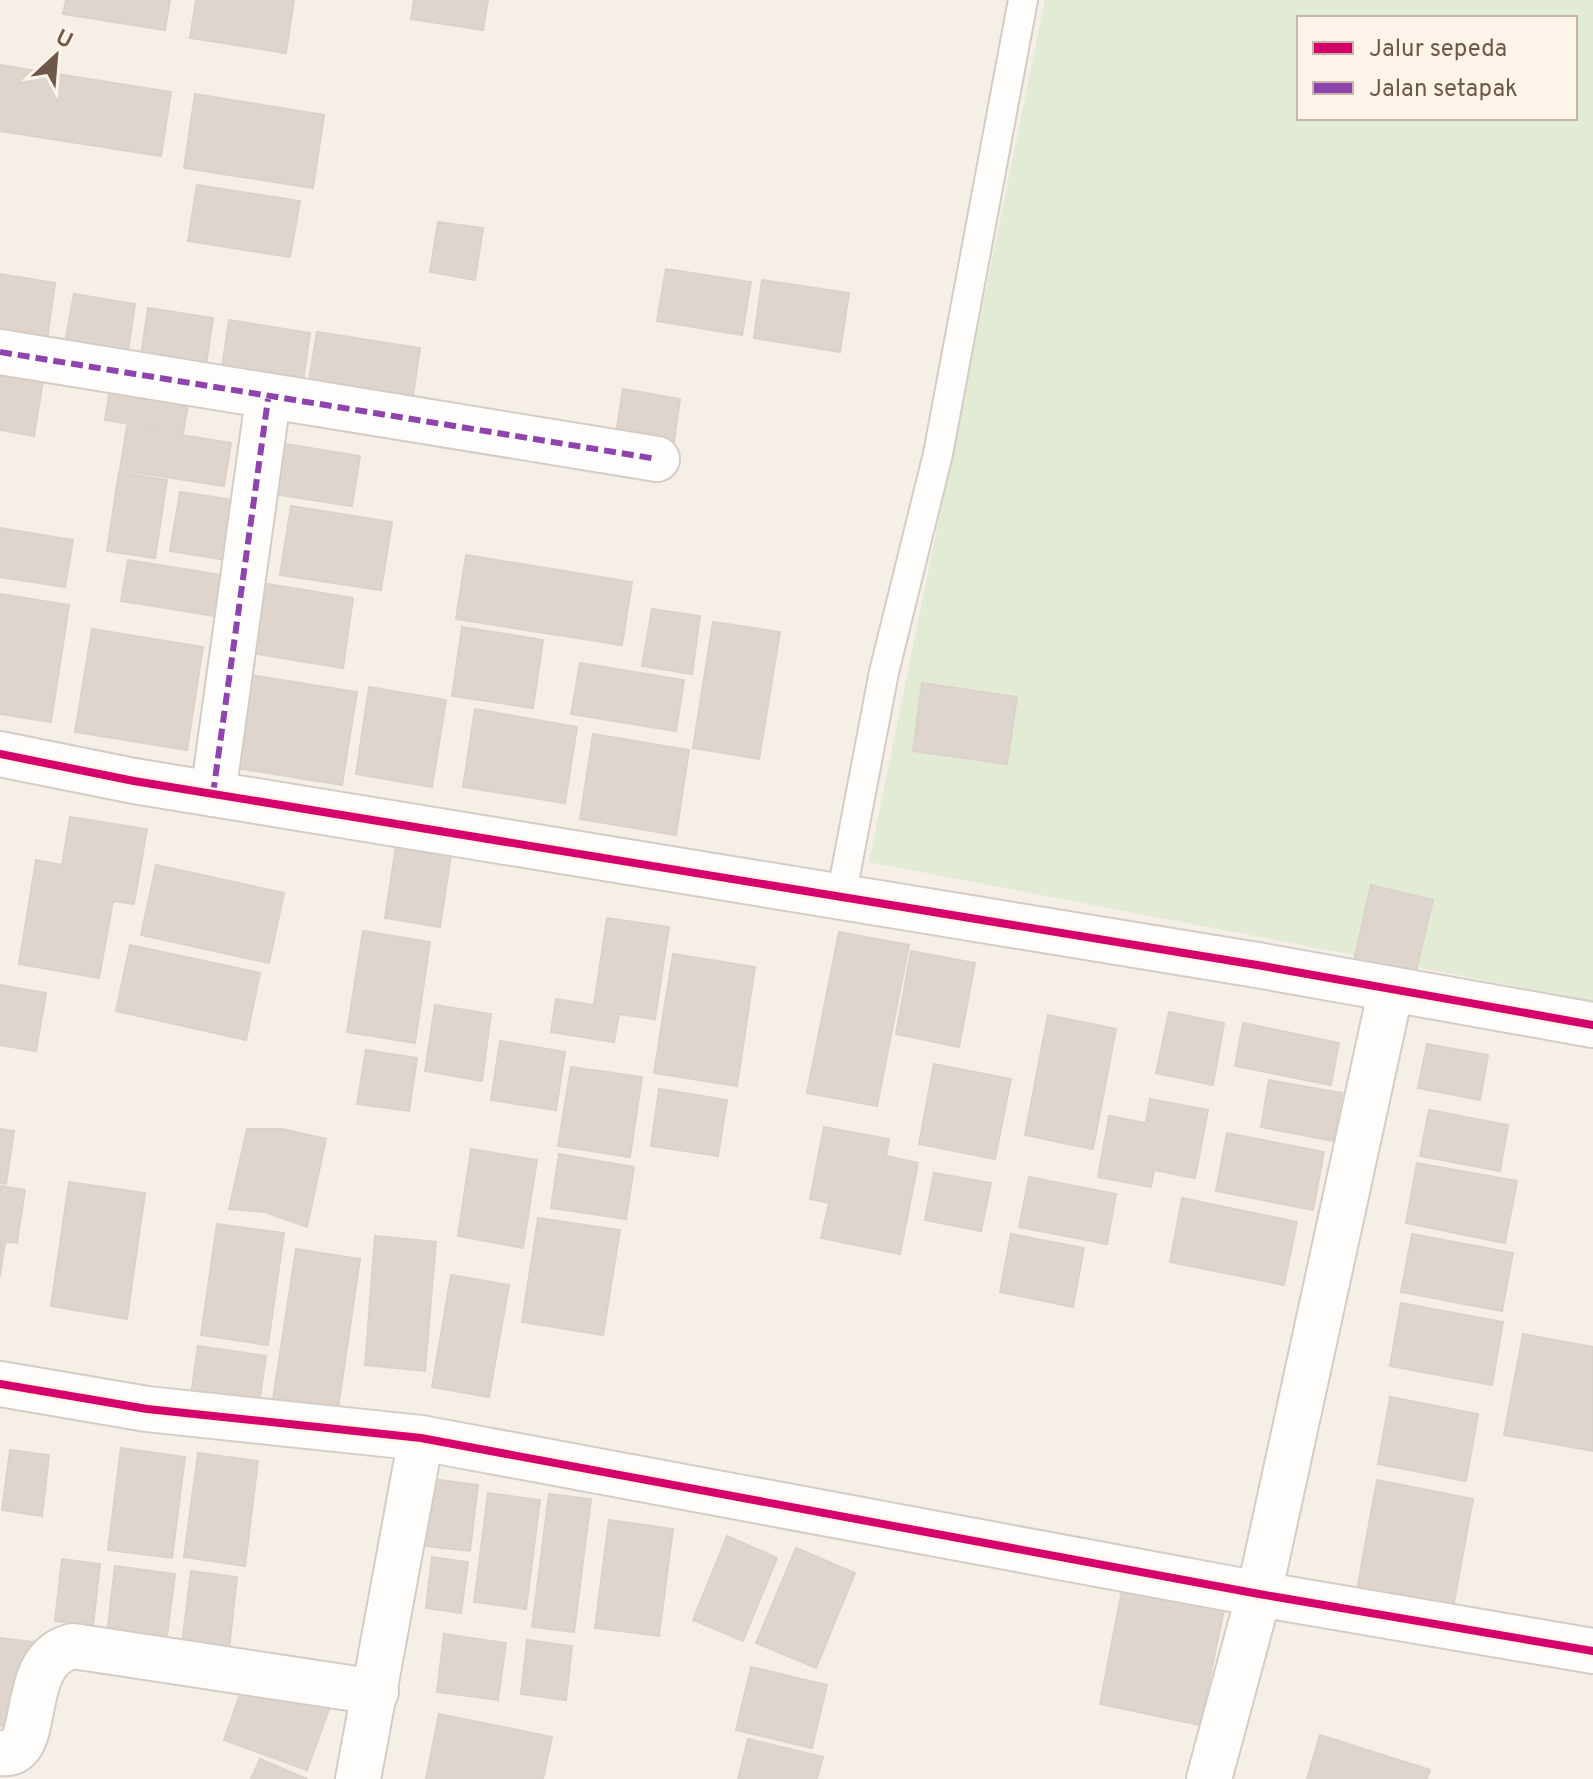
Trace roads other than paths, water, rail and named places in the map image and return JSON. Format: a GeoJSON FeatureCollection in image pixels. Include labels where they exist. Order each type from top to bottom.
{"type":"FeatureCollection","features":[{"type":"Feature","properties":{"kind":"street"},"geometry":{"type":"LineString","coordinates":[[0,352],[268,399],[657,459]]}},
{"type":"Feature","properties":{"kind":"street"},"geometry":{"type":"LineString","coordinates":[[213,794],[268,399]]}},
{"type":"Feature","properties":{"kind":"street"},"geometry":{"type":"LineString","coordinates":[[0,754],[213,794],[1593,1025]]}},
{"type":"Feature","properties":{"kind":"street"},"geometry":{"type":"LineString","coordinates":[[1209,1779],[1259,1594],[1391,989]]}},
{"type":"Feature","properties":{"kind":"street"},"geometry":{"type":"LineString","coordinates":[[0,1384],[147,1409],[421,1438],[1259,1594],[1593,1651]]}},
{"type":"Feature","properties":{"kind":"street"},"geometry":{"type":"LineString","coordinates":[[358,1779],[421,1438]]}},
{"type":"Feature","properties":{"kind":"street"},"geometry":{"type":"LineString","coordinates":[[0,1753],[7,1754],[20,1747],[27,1736],[42,1668],[60,1649],[73,1646],[376,1692]]}},
{"type":"Feature","properties":{"kind":"lane"},"geometry":{"type":"LineString","coordinates":[[841,897],[884,672],[938,454],[1023,0]]}}]}
